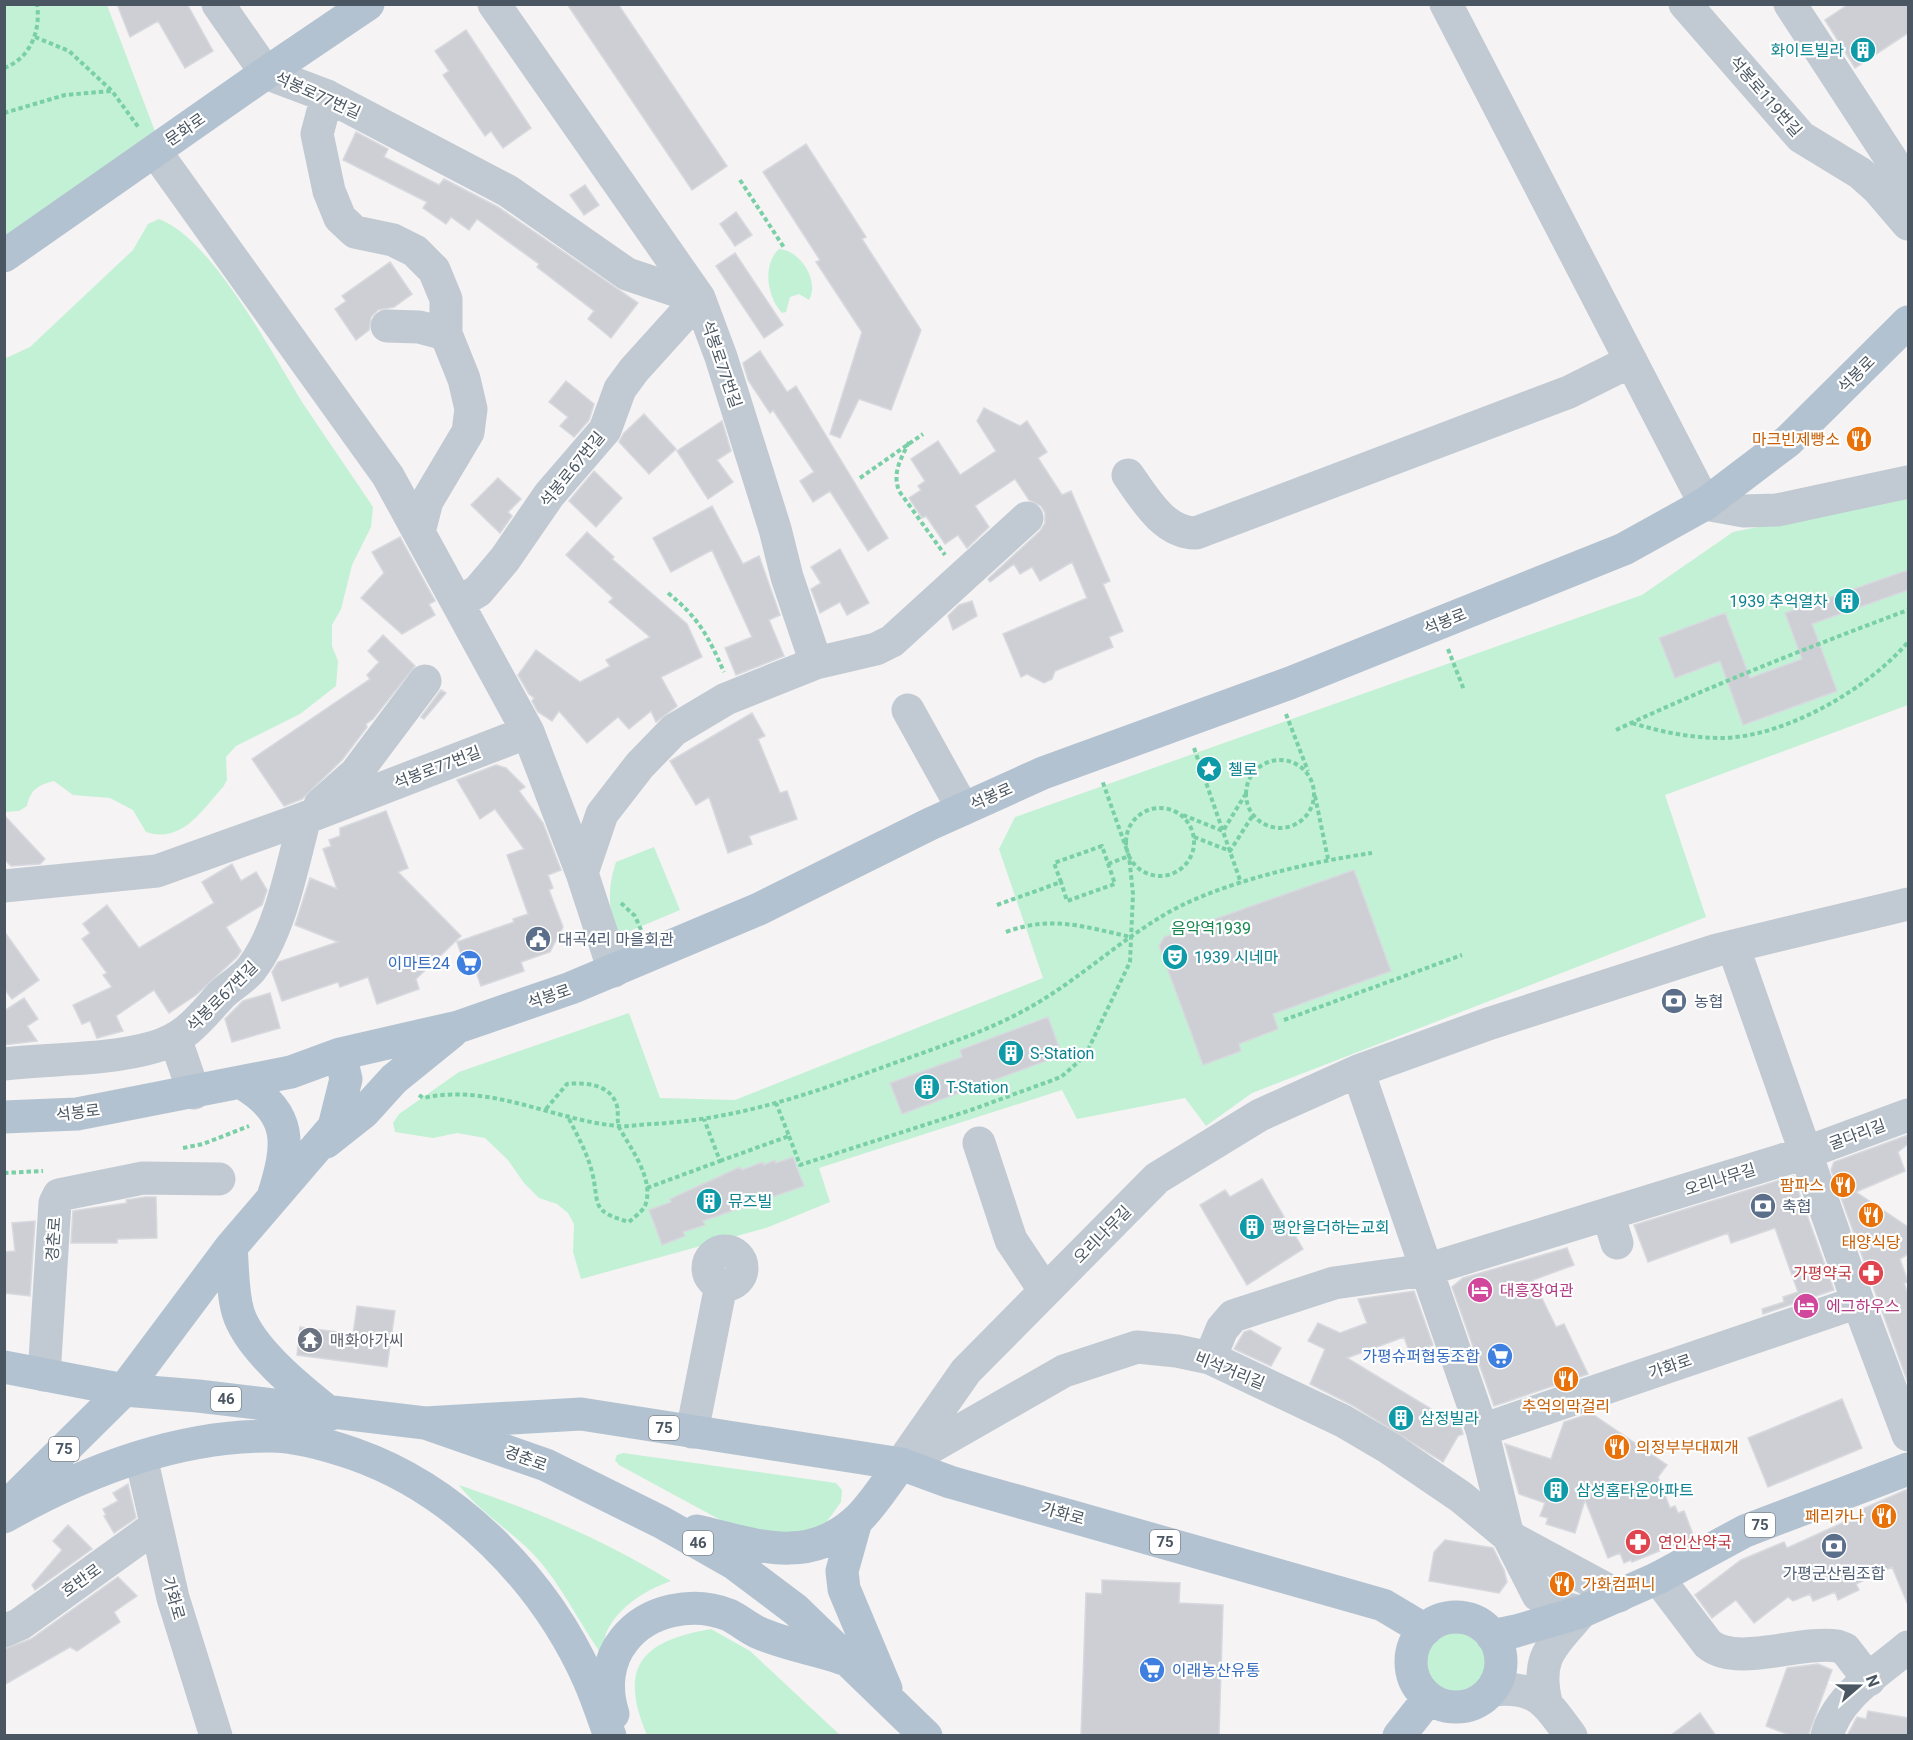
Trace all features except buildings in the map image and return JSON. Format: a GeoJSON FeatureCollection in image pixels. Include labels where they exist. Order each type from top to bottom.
{"type":"FeatureCollection","features":[{"type":"Feature","properties":{"kind":"main road","name":"문화로"},"geometry":{"type":"LineString","coordinates":[[4,256],[368,4]]}},
{"type":"Feature","properties":{"kind":"main road","name":"석봉로"},"geometry":{"type":"LineString","coordinates":[[4,1117],[76,1114],[194,1093],[291,1072],[340,1054],[458,1027],[614,971],[759,909],[963,809],[1043,773],[1277,688],[1624,549],[1705,504],[1798,432],[1908,322]]}},
{"type":"Feature","properties":{"kind":"main road"},"geometry":{"type":"LineString","coordinates":[[311,1154],[364,1112],[394,1079],[458,1027]]}},
{"type":"Feature","properties":{"kind":"main road"},"geometry":{"type":"LineString","coordinates":[[124,1390],[231,1247],[334,1128],[346,1079],[340,1054]]}},
{"type":"Feature","properties":{"kind":"main road"},"geometry":{"type":"LineString","coordinates":[[242,1083],[270,1102],[278,1114],[284,1136],[283,1156],[272,1200]]}},
{"type":"Feature","properties":{"kind":"main road"},"geometry":{"type":"LineString","coordinates":[[231,1247],[238,1313],[249,1336],[274,1363],[327,1411],[481,1533],[538,1595],[576,1654],[610,1736]]}},
{"type":"Feature","properties":{"kind":"main road","name":"경춘로"},"geometry":{"type":"LineString","coordinates":[[4,1367],[124,1390],[426,1423],[546,1465],[661,1522],[735,1564],[796,1610],[926,1736]]}},
{"type":"Feature","properties":{"kind":"main road","name":"75"},"geometry":{"type":"LineString","coordinates":[[4,1509],[124,1390]]}},
{"type":"Feature","properties":{"kind":"main road","name":"가화로"},"geometry":{"type":"LineString","coordinates":[[426,1423],[581,1413],[901,1464],[950,1482],[1383,1605],[1425,1630]]}},
{"type":"Feature","properties":{"kind":"main road"},"geometry":{"type":"LineString","coordinates":[[4,1517],[53,1490],[141,1457],[194,1443],[225,1438],[272,1436],[328,1445],[375,1462],[417,1483]]}},
{"type":"Feature","properties":{"kind":"main road"},"geometry":{"type":"LineString","coordinates":[[661,1522],[759,1545],[796,1549],[812,1547],[828,1541],[856,1521],[901,1464]]}},
{"type":"Feature","properties":{"kind":"main road","name":"75"},"geometry":{"type":"LineString","coordinates":[[1581,1611],[1658,1578],[1745,1531],[1908,1470]]}},
{"type":"Feature","properties":{"kind":"main road"},"geometry":{"type":"LineString","coordinates":[[856,1521],[842,1571],[844,1589],[892,1702]]}},
{"type":"Feature","properties":{"kind":"main road"},"geometry":{"type":"LineString","coordinates":[[621,1736],[612,1709],[609,1670],[627,1636],[664,1613],[694,1608],[718,1611],[757,1632],[847,1660]]}},
{"type":"Feature","properties":{"kind":"main road"},"geometry":{"type":"LineString","coordinates":[[1581,1611],[1521,1647],[1483,1698],[1462,1707],[1439,1704],[1428,1698],[1420,1689],[1411,1665],[1412,1652],[1425,1630],[1441,1620],[1460,1617],[1488,1631],[1516,1632],[1581,1611]]}},
{"type":"Feature","properties":{"kind":"main road"},"geometry":{"type":"LineString","coordinates":[[1488,1631],[1501,1658],[1496,1681]]}},
{"type":"Feature","properties":{"kind":"main road"},"geometry":{"type":"LineString","coordinates":[[1399,1736],[1428,1698]]}},
{"type":"Feature","properties":{"kind":"street","name":"석봉로77번길"},"geometry":{"type":"LineString","coordinates":[[218,4],[266,73],[327,96],[508,191],[627,274],[699,298],[721,357],[775,529],[787,577],[816,663]]}},
{"type":"Feature","properties":{"kind":"street"},"geometry":{"type":"LineString","coordinates":[[494,4],[699,298]]}},
{"type":"Feature","properties":{"kind":"street"},"geometry":{"type":"LineString","coordinates":[[1446,4],[1705,504],[1744,510],[1777,510],[1908,482]]}},
{"type":"Feature","properties":{"kind":"street","name":"석봉로119번길"},"geometry":{"type":"LineString","coordinates":[[1685,4],[1801,137],[1860,173],[1878,189],[1908,224]]}},
{"type":"Feature","properties":{"kind":"street"},"geometry":{"type":"LineString","coordinates":[[1790,4],[1908,185]]}},
{"type":"Feature","properties":{"kind":"street"},"geometry":{"type":"LineString","coordinates":[[327,96],[317,134],[329,191],[340,218],[355,232],[393,240],[415,250],[434,270],[446,299],[446,334],[464,379],[471,409],[468,432],[427,501],[419,532]]}},
{"type":"Feature","properties":{"kind":"street"},"geometry":{"type":"LineString","coordinates":[[154,151],[388,476],[528,732],[582,873],[614,971]]}},
{"type":"Feature","properties":{"kind":"street","name":"석봉로67번길"},"geometry":{"type":"LineString","coordinates":[[458,603],[478,591],[505,559],[549,495],[605,430],[620,390],[634,370],[699,298]]}},
{"type":"Feature","properties":{"kind":"street"},"geometry":{"type":"LineString","coordinates":[[387,326],[419,327],[446,334]]}},
{"type":"Feature","properties":{"kind":"street"},"geometry":{"type":"LineString","coordinates":[[1128,475],[1160,517],[1185,533],[1196,533],[1569,392],[1631,361]]}},
{"type":"Feature","properties":{"kind":"street"},"geometry":{"type":"LineString","coordinates":[[582,873],[602,814],[640,765],[674,730],[734,695],[816,663],[876,649],[892,641],[1027,518]]}},
{"type":"Feature","properties":{"kind":"street"},"geometry":{"type":"LineString","coordinates":[[4,886],[157,871],[305,818],[356,773],[425,681]]}},
{"type":"Feature","properties":{"kind":"street"},"geometry":{"type":"LineString","coordinates":[[908,710],[963,809]]}},
{"type":"Feature","properties":{"kind":"street","name":"석봉로77번길"},"geometry":{"type":"LineString","coordinates":[[305,818],[528,732]]}},
{"type":"Feature","properties":{"kind":"street","name":"석봉로67번길"},"geometry":{"type":"LineString","coordinates":[[4,1064],[57,1058],[93,1059],[156,1047],[189,1032],[222,994],[250,971],[260,958],[268,943],[305,818]]}},
{"type":"Feature","properties":{"kind":"street","name":"오리나무길"},"geometry":{"type":"LineString","coordinates":[[901,1464],[966,1371],[1157,1178],[1260,1115],[1358,1071],[1488,1024],[1733,946],[1908,904]]}},
{"type":"Feature","properties":{"kind":"street"},"geometry":{"type":"LineString","coordinates":[[1733,946],[1858,1302],[1908,1435]]}},
{"type":"Feature","properties":{"kind":"street"},"geometry":{"type":"LineString","coordinates":[[175,1038],[194,1093]]}},
{"type":"Feature","properties":{"kind":"street"},"geometry":{"type":"LineString","coordinates":[[1358,1071],[1482,1430],[1508,1536],[1532,1587],[1547,1603],[1581,1611],[1544,1660],[1541,1675],[1546,1702]]}},
{"type":"Feature","properties":{"kind":"street","name":"굴다리길"},"geometry":{"type":"LineString","coordinates":[[1805,1153],[1908,1115]]}},
{"type":"Feature","properties":{"kind":"street"},"geometry":{"type":"LineString","coordinates":[[979,1143],[1011,1240],[1045,1292]]}},
{"type":"Feature","properties":{"kind":"street","name":"오리나무길"},"geometry":{"type":"LineString","coordinates":[[1210,1358],[1224,1325],[1233,1316],[1334,1283],[1426,1270],[1612,1228],[1805,1153]]}},
{"type":"Feature","properties":{"kind":"street","name":"경춘로"},"geometry":{"type":"LineString","coordinates":[[44,1375],[55,1203],[59,1195],[143,1178],[219,1179]]}},
{"type":"Feature","properties":{"kind":"street"},"geometry":{"type":"LineString","coordinates":[[692,1432],[721,1285]]}},
{"type":"Feature","properties":{"kind":"street","name":"가화로"},"geometry":{"type":"LineString","coordinates":[[1482,1430],[1858,1302]]}},
{"type":"Feature","properties":{"kind":"street","name":"비석거리길"},"geometry":{"type":"LineString","coordinates":[[901,1464],[1059,1374],[1120,1352],[1144,1347],[1210,1358],[1311,1405],[1389,1448],[1461,1497],[1508,1536],[1619,1596]]}},
{"type":"Feature","properties":{"kind":"street","name":"가화로"},"geometry":{"type":"LineString","coordinates":[[141,1457],[173,1598],[216,1736]]}},
{"type":"Feature","properties":{"kind":"street","name":"호반로"},"geometry":{"type":"LineString","coordinates":[[4,1631],[20,1624],[156,1526]]}},
{"type":"Feature","properties":{"kind":"street"},"geometry":{"type":"LineString","coordinates":[[1658,1578],[1708,1644],[1717,1651],[1738,1653],[1837,1646],[1845,1649],[1869,1680]]}},
{"type":"Feature","properties":{"kind":"street"},"geometry":{"type":"LineString","coordinates":[[1488,1631],[1521,1610],[1529,1600],[1532,1587]]}},
{"type":"Feature","properties":{"kind":"street"},"geometry":{"type":"LineString","coordinates":[[1827,1736],[1836,1712],[1908,1647]]}},
{"type":"Feature","properties":{"kind":"street"},"geometry":{"type":"LineString","coordinates":[[1496,1681],[1526,1690],[1546,1702],[1571,1736]]}},
{"type":"Feature","properties":{"kind":"path"},"geometry":{"type":"LineString","coordinates":[[4,68],[25,54],[35,37],[39,18],[37,4]]}},
{"type":"Feature","properties":{"kind":"path"},"geometry":{"type":"LineString","coordinates":[[35,37],[69,51],[112,91],[154,151]]}},
{"type":"Feature","properties":{"kind":"path"},"geometry":{"type":"LineString","coordinates":[[4,113],[65,95],[112,91]]}},
{"type":"Feature","properties":{"kind":"path"},"geometry":{"type":"LineString","coordinates":[[740,180],[785,249]]}},
{"type":"Feature","properties":{"kind":"path"},"geometry":{"type":"LineString","coordinates":[[860,478],[923,434]]}},
{"type":"Feature","properties":{"kind":"path"},"geometry":{"type":"LineString","coordinates":[[909,442],[896,468],[895,479],[899,491],[961,578]]}},
{"type":"Feature","properties":{"kind":"path"},"geometry":{"type":"LineString","coordinates":[[668,593],[692,613],[710,641],[734,695]]}},
{"type":"Feature","properties":{"kind":"path"},"geometry":{"type":"LineString","coordinates":[[1616,730],[1688,696],[1820,642],[1908,610]]}},
{"type":"Feature","properties":{"kind":"path"},"geometry":{"type":"LineString","coordinates":[[1438,624],[1464,690]]}},
{"type":"Feature","properties":{"kind":"path"},"geometry":{"type":"LineString","coordinates":[[1631,723],[1674,735],[1724,738],[1776,728],[1842,698],[1908,642]]}},
{"type":"Feature","properties":{"kind":"path"},"geometry":{"type":"LineString","coordinates":[[1277,688],[1310,777],[1328,859]]}},
{"type":"Feature","properties":{"kind":"path"},"geometry":{"type":"LineString","coordinates":[[1184,721],[1241,883]]}},
{"type":"Feature","properties":{"kind":"path"},"geometry":{"type":"LineString","coordinates":[[1093,754],[1129,856],[1144,872],[1167,875],[1186,864],[1192,854],[1194,837],[1188,822],[1180,813]]}},
{"type":"Feature","properties":{"kind":"path"},"geometry":{"type":"LineString","coordinates":[[1223,831],[1245,794],[1252,773],[1271,761],[1293,762],[1310,777]]}},
{"type":"Feature","properties":{"kind":"path"},"geometry":{"type":"LineString","coordinates":[[1245,794],[1253,815],[1272,827],[1294,825],[1310,810],[1313,788]]}},
{"type":"Feature","properties":{"kind":"path"},"geometry":{"type":"LineString","coordinates":[[776,1103],[800,1165],[971,1110],[1061,1077],[1085,1056],[1130,962],[1133,894],[1126,834],[1138,815],[1158,807],[1180,813],[1223,831]]}},
{"type":"Feature","properties":{"kind":"path"},"geometry":{"type":"LineString","coordinates":[[1230,851],[1253,815]]}},
{"type":"Feature","properties":{"kind":"path"},"geometry":{"type":"LineString","coordinates":[[1194,837],[1230,851]]}},
{"type":"Feature","properties":{"kind":"path"},"geometry":{"type":"LineString","coordinates":[[1102,846],[1115,884],[1067,901],[1061,882],[1054,863],[1102,846]]}},
{"type":"Feature","properties":{"kind":"path"},"geometry":{"type":"LineString","coordinates":[[394,1079],[423,1098],[443,1094],[488,1096],[618,1126],[721,1118],[776,1103],[948,1044],[1024,1011],[1160,916],[1241,883],[1328,859],[1372,853]]}},
{"type":"Feature","properties":{"kind":"path"},"geometry":{"type":"LineString","coordinates":[[1108,864],[1129,856]]}},
{"type":"Feature","properties":{"kind":"path"},"geometry":{"type":"LineString","coordinates":[[997,906],[1061,882]]}},
{"type":"Feature","properties":{"kind":"path"},"geometry":{"type":"LineString","coordinates":[[1006,932],[1033,923],[1051,923],[1131,938]]}},
{"type":"Feature","properties":{"kind":"path"},"geometry":{"type":"LineString","coordinates":[[1284,1020],[1462,955]]}},
{"type":"Feature","properties":{"kind":"path"},"geometry":{"type":"LineString","coordinates":[[546,1109],[567,1084],[588,1081],[605,1090],[617,1105],[618,1126],[637,1155],[647,1188],[645,1206],[629,1222],[608,1217],[594,1198],[592,1173],[567,1114]]}},
{"type":"Feature","properties":{"kind":"path"},"geometry":{"type":"LineString","coordinates":[[179,1149],[203,1144],[278,1114]]}},
{"type":"Feature","properties":{"kind":"path"},"geometry":{"type":"LineString","coordinates":[[704,1119],[720,1161]]}},
{"type":"Feature","properties":{"kind":"path"},"geometry":{"type":"LineString","coordinates":[[647,1188],[789,1136]]}},
{"type":"Feature","properties":{"kind":"path"},"geometry":{"type":"LineString","coordinates":[[4,1173],[51,1171]]}},
{"type":"Feature","properties":{"kind":"green space"},"geometry":{"type":"Polygon","coordinates":[[[4,5],[107,5],[156,134],[4,244],[4,5]]]}},
{"type":"Feature","properties":{"kind":"green space"},"geometry":{"type":"Polygon","coordinates":[[[159,219],[180,231],[221,274],[241,302],[306,408],[373,507],[371,527],[352,565],[341,609],[332,625],[332,646],[338,661],[336,686],[300,714],[236,746],[226,757],[227,780],[199,815],[181,829],[159,834],[146,832],[133,810],[110,798],[73,795],[54,781],[36,789],[30,796],[27,806],[19,811],[5,812],[4,359],[30,347],[133,250],[148,224],[159,219]]]}},
{"type":"Feature","properties":{"kind":"green space"},"geometry":{"type":"Polygon","coordinates":[[[779,249],[787,251],[801,261],[812,284],[809,300],[799,294],[790,297],[786,312],[782,313],[773,298],[768,281],[770,264],[779,249]]]}},
{"type":"Feature","properties":{"kind":"green space","name":"음악역1939"},"geometry":{"type":"Polygon","coordinates":[[[1908,496],[1908,705],[1665,795],[1706,917],[1252,1093],[1206,1126],[1185,1098],[1077,1119],[1062,1090],[819,1168],[830,1202],[766,1228],[581,1279],[573,1252],[574,1224],[568,1213],[557,1204],[539,1198],[524,1183],[508,1160],[485,1138],[457,1133],[433,1138],[395,1132],[393,1123],[399,1114],[459,1072],[629,1013],[660,1098],[735,1100],[1043,978],[999,849],[1015,817],[1642,595],[1733,532],[1908,496]]]}},
{"type":"Feature","properties":{"kind":"green space"},"geometry":{"type":"Polygon","coordinates":[[[654,847],[680,910],[618,936],[612,917],[610,899],[611,881],[616,862],[654,847]]]}},
{"type":"Feature","properties":{"kind":"green space"},"geometry":{"type":"Polygon","coordinates":[[[623,1453],[836,1483],[842,1490],[841,1502],[815,1538],[739,1530],[619,1465],[615,1460],[617,1455],[623,1453]]]}},
{"type":"Feature","properties":{"kind":"green space"},"geometry":{"type":"Polygon","coordinates":[[[459,1485],[568,1527],[620,1552],[671,1581],[643,1594],[619,1614],[607,1631],[602,1655],[561,1590],[536,1557],[479,1507],[459,1485]]]}},
{"type":"Feature","properties":{"kind":"green space"},"geometry":{"type":"Polygon","coordinates":[[[711,1629],[750,1651],[840,1735],[647,1735],[635,1691],[636,1675],[642,1661],[652,1650],[667,1641],[711,1629]]]}},
{"type":"Feature","properties":{"kind":"green space"},"geometry":{"type":"Polygon","coordinates":[[[1452,1630],[1464,1630],[1480,1639],[1487,1649],[1489,1661],[1487,1673],[1480,1683],[1464,1692],[1452,1692],[1441,1687],[1432,1678],[1427,1667],[1427,1655],[1432,1644],[1441,1635],[1452,1630]]]}},
{"type":"Feature","properties":{"kind":"place","name":"화이트빌라"},"geometry":{"type":"Point","coordinates":[1863,50]}},
{"type":"Feature","properties":{"kind":"place","name":"마크빈제빵소"},"geometry":{"type":"Point","coordinates":[1859,439]}},
{"type":"Feature","properties":{"kind":"place","name":"1939 추억열차"},"geometry":{"type":"Point","coordinates":[1847,601]}},
{"type":"Feature","properties":{"kind":"place","name":"첼로"},"geometry":{"type":"Point","coordinates":[1209,769]}},
{"type":"Feature","properties":{"kind":"place","name":"대곡4리 마을회관"},"geometry":{"type":"Point","coordinates":[538,939]}},
{"type":"Feature","properties":{"kind":"place","name":"1939 시네마"},"geometry":{"type":"Point","coordinates":[1175,957]}},
{"type":"Feature","properties":{"kind":"place","name":"이마트24"},"geometry":{"type":"Point","coordinates":[469,963]}},
{"type":"Feature","properties":{"kind":"place","name":"농협"},"geometry":{"type":"Point","coordinates":[1674,1001]}},
{"type":"Feature","properties":{"kind":"place","name":"S-Station"},"geometry":{"type":"Point","coordinates":[1011,1053]}},
{"type":"Feature","properties":{"kind":"place","name":"T-Station"},"geometry":{"type":"Point","coordinates":[927,1087]}},
{"type":"Feature","properties":{"kind":"place","name":"팜파스"},"geometry":{"type":"Point","coordinates":[1843,1185]}},
{"type":"Feature","properties":{"kind":"place","name":"뮤즈빌"},"geometry":{"type":"Point","coordinates":[709,1201]}},
{"type":"Feature","properties":{"kind":"place","name":"축협"},"geometry":{"type":"Point","coordinates":[1763,1206]}},
{"type":"Feature","properties":{"kind":"place","name":"태양식당"},"geometry":{"type":"Point","coordinates":[1871,1215]}},
{"type":"Feature","properties":{"kind":"place","name":"평안을더하는교회"},"geometry":{"type":"Point","coordinates":[1252,1227]}},
{"type":"Feature","properties":{"kind":"place","name":"가평약국"},"geometry":{"type":"Point","coordinates":[1871,1273]}},
{"type":"Feature","properties":{"kind":"place","name":"대흥장여관"},"geometry":{"type":"Point","coordinates":[1480,1290]}},
{"type":"Feature","properties":{"kind":"place","name":"에그하우스"},"geometry":{"type":"Point","coordinates":[1806,1306]}},
{"type":"Feature","properties":{"kind":"place","name":"매화아가씨"},"geometry":{"type":"Point","coordinates":[310,1340]}},
{"type":"Feature","properties":{"kind":"place","name":"가평슈퍼협동조합"},"geometry":{"type":"Point","coordinates":[1500,1356]}},
{"type":"Feature","properties":{"kind":"place","name":"추억의막걸리"},"geometry":{"type":"Point","coordinates":[1566,1379]}},
{"type":"Feature","properties":{"kind":"place","name":"삼정빌라"},"geometry":{"type":"Point","coordinates":[1401,1418]}},
{"type":"Feature","properties":{"kind":"place","name":"의정부부대찌개"},"geometry":{"type":"Point","coordinates":[1617,1447]}},
{"type":"Feature","properties":{"kind":"place","name":"삼성홈타운아파트"},"geometry":{"type":"Point","coordinates":[1556,1490]}},
{"type":"Feature","properties":{"kind":"place","name":"페리카나"},"geometry":{"type":"Point","coordinates":[1884,1516]}},
{"type":"Feature","properties":{"kind":"place","name":"연인산약국"},"geometry":{"type":"Point","coordinates":[1638,1542]}},
{"type":"Feature","properties":{"kind":"place","name":"가평군산림조합"},"geometry":{"type":"Point","coordinates":[1834,1546]}},
{"type":"Feature","properties":{"kind":"place","name":"가화컴퍼니"},"geometry":{"type":"Point","coordinates":[1562,1584]}},
{"type":"Feature","properties":{"kind":"place","name":"이래농산유통"},"geometry":{"type":"Point","coordinates":[1152,1670]}}]}
